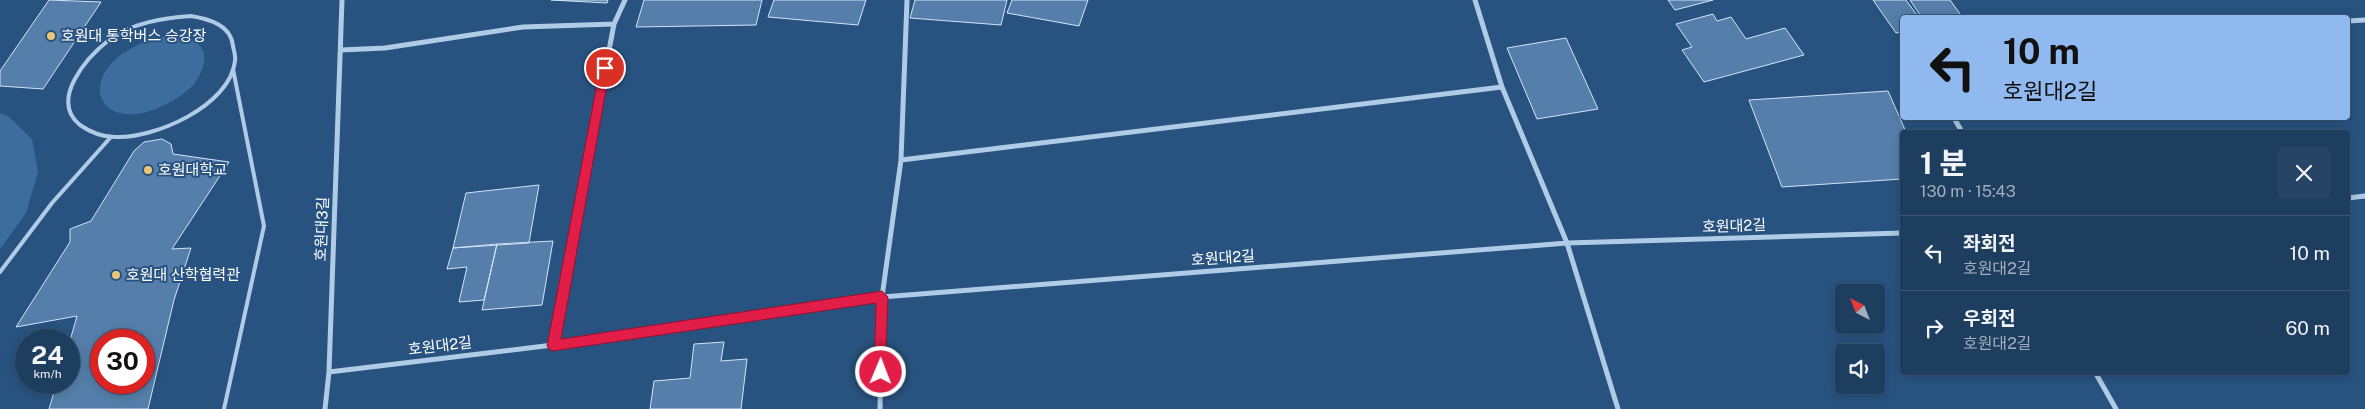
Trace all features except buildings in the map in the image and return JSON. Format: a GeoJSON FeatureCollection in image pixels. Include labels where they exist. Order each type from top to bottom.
{"type":"FeatureCollection","features":[{"type":"Feature","properties":{"kind":"street","name":"호원대3길"},"geometry":{"type":"LineString","coordinates":[[325,409],[329,372],[342,0]]}},
{"type":"Feature","properties":{"kind":"street"},"geometry":{"type":"LineString","coordinates":[[553,346],[614,24],[625,0]]}},
{"type":"Feature","properties":{"kind":"street"},"geometry":{"type":"LineString","coordinates":[[880,409],[882,297],[901,160],[907,0]]}},
{"type":"Feature","properties":{"kind":"street"},"geometry":{"type":"LineString","coordinates":[[1475,0],[1502,87],[1567,243],[1618,409]]}},
{"type":"Feature","properties":{"kind":"street"},"geometry":{"type":"LineString","coordinates":[[2350,21],[2365,20]]}},
{"type":"Feature","properties":{"kind":"street"},"geometry":{"type":"LineString","coordinates":[[341,50],[384,48],[523,27],[614,24]]}},
{"type":"Feature","properties":{"kind":"street"},"geometry":{"type":"LineString","coordinates":[[901,160],[1502,87]]}},
{"type":"Feature","properties":{"kind":"street"},"geometry":{"type":"LineString","coordinates":[[2350,198],[2365,196]]}},
{"type":"Feature","properties":{"kind":"street","name":"호원대2길"},"geometry":{"type":"LineString","coordinates":[[329,372],[553,346],[882,297],[1567,243],[1900,233]]}},
{"type":"Feature","properties":{"kind":"street"},"geometry":{"type":"LineString","coordinates":[[2097,375],[2116,409]]}},
{"type":"Feature","properties":{"kind":"lane"},"geometry":{"type":"LineString","coordinates":[[191,16],[214,21],[229,32],[236,49],[233,69],[223,88],[206,105],[184,120],[160,131],[143,135],[110,138],[87,132],[72,118],[67,100],[73,80],[88,58],[110,40],[136,25],[164,17],[191,16]]}},
{"type":"Feature","properties":{"kind":"lane"},"geometry":{"type":"LineString","coordinates":[[224,409],[264,226],[233,69]]}},
{"type":"Feature","properties":{"kind":"lane"},"geometry":{"type":"LineString","coordinates":[[0,272],[52,204],[110,138]]}},
{"type":"Feature","properties":{"kind":"shaded area"},"geometry":{"type":"Polygon","coordinates":[[[166,36],[186,38],[198,44],[202,49],[204,62],[194,84],[174,100],[146,112],[123,114],[108,107],[101,95],[102,79],[113,62],[134,47],[166,36]]]}},
{"type":"Feature","properties":{"kind":"shaded area"},"geometry":{"type":"Polygon","coordinates":[[[0,113],[8,116],[32,139],[38,172],[26,213],[0,249],[0,113]]]}},
{"type":"Feature","properties":{"kind":"place","name":"호원대 통학버스 승강장"},"geometry":{"type":"Point","coordinates":[51,36]}},
{"type":"Feature","properties":{"kind":"place","name":"호원대학교"},"geometry":{"type":"Point","coordinates":[148,170]}},
{"type":"Feature","properties":{"kind":"place","name":"호원대 산학협력관"},"geometry":{"type":"Point","coordinates":[116,275]}},
{"type":"Feature","properties":{"kind":"route"},"geometry":{"type":"LineString","coordinates":[[605,68],[553,346],[882,297],[881,372]]}}]}
